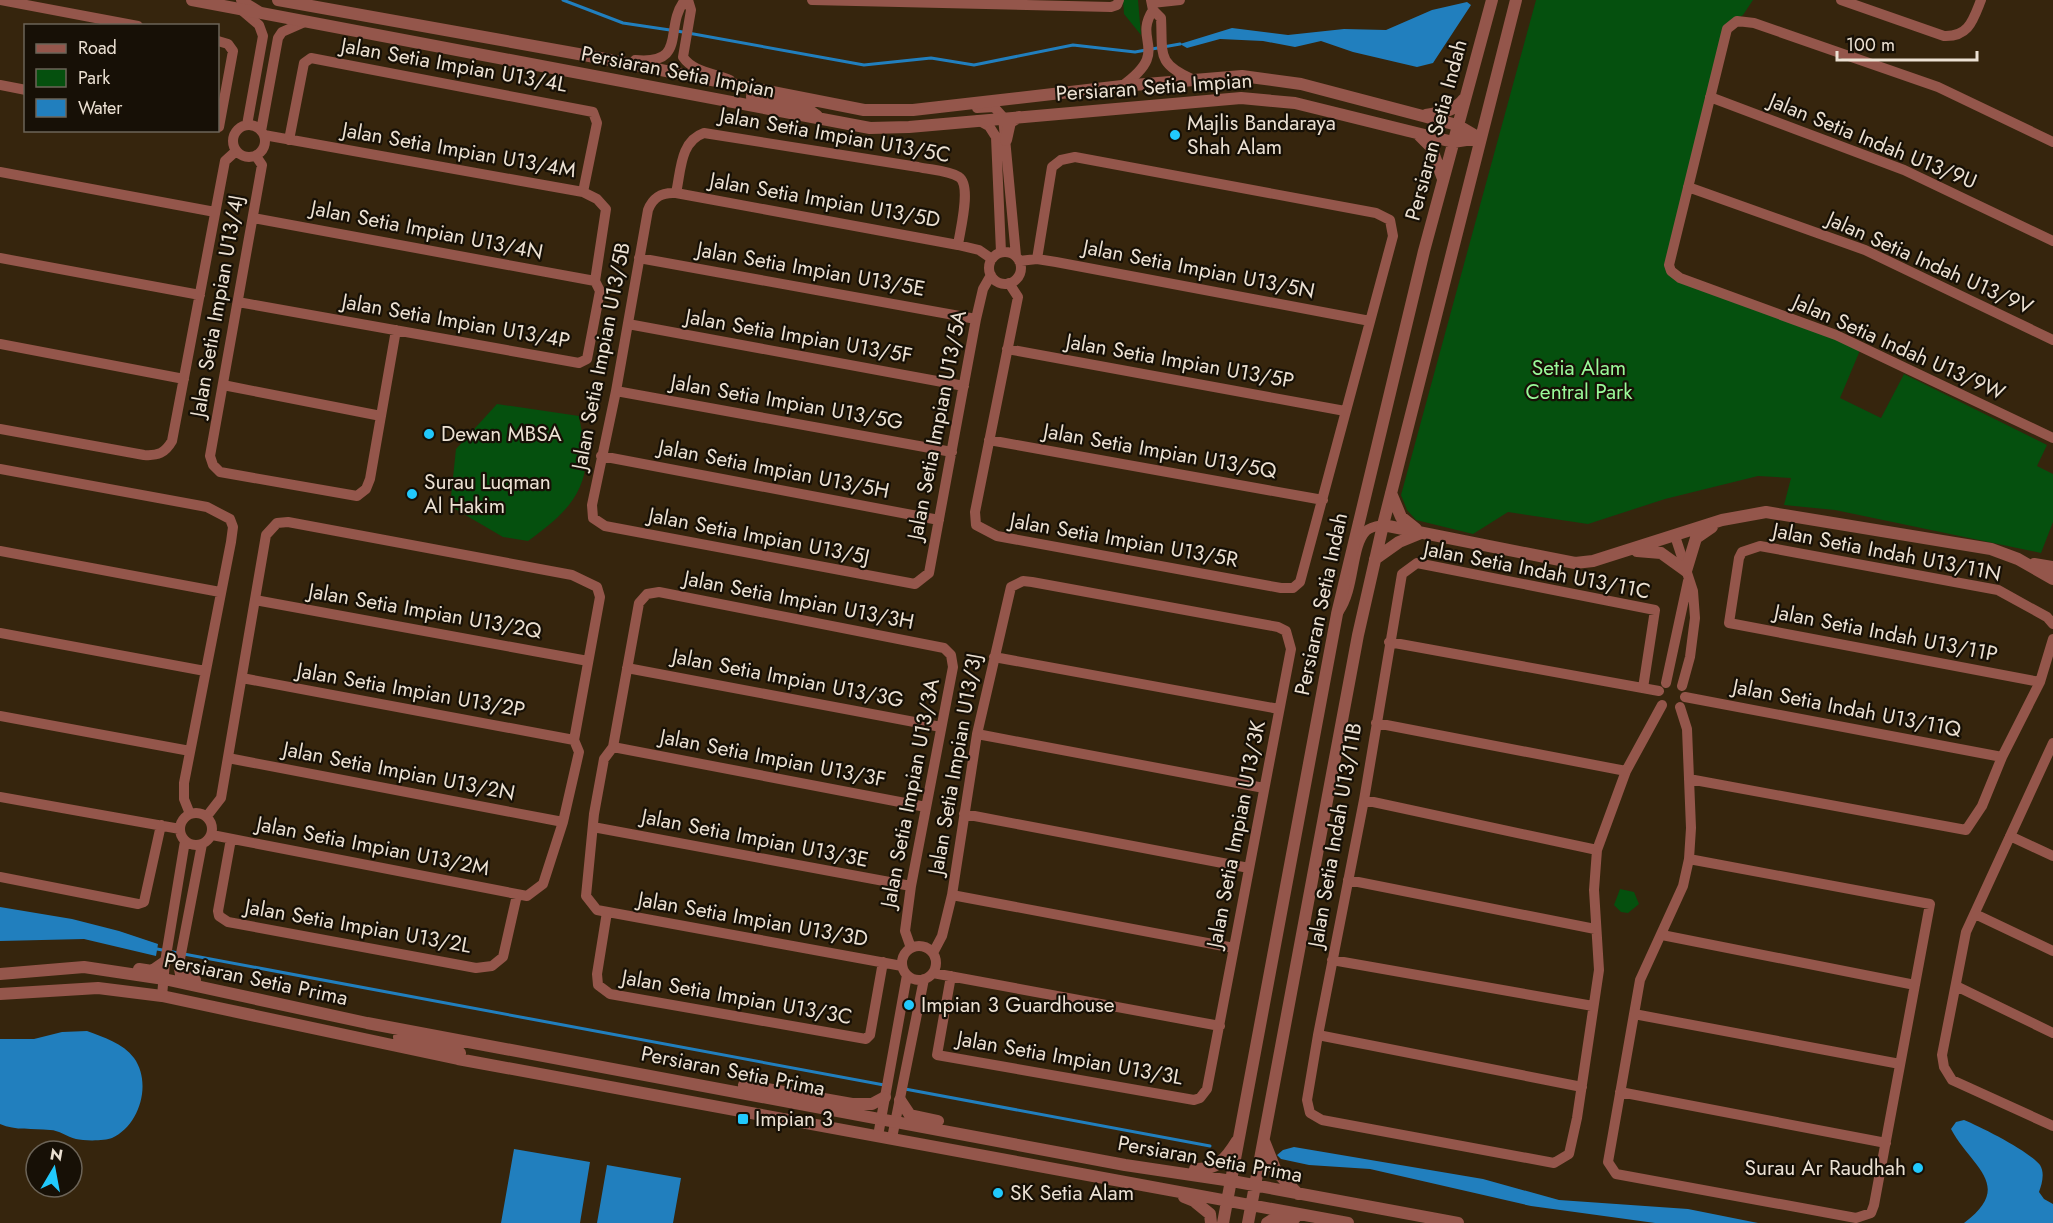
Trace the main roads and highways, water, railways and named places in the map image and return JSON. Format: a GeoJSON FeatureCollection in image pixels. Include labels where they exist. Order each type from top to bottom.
{"type":"FeatureCollection","features":[{"type":"Feature","properties":{"kind":"water"},"geometry":{"type":"Polygon","coordinates":[[[1467,2],[1471,5],[1433,63],[1417,67],[1353,52],[1321,41],[1295,47],[1263,41],[1220,39],[1187,48],[1180,44],[1232,28],[1288,35],[1344,29],[1386,30],[1432,10],[1467,2]]]}},
{"type":"Feature","properties":{"kind":"water"},"geometry":{"type":"Polygon","coordinates":[[[0,907],[72,919],[119,931],[158,944],[156,956],[84,939],[0,941],[0,907]]]}},
{"type":"Feature","properties":{"kind":"water"},"geometry":{"type":"Polygon","coordinates":[[[87,1031],[112,1041],[134,1058],[139,1068],[142,1091],[136,1114],[122,1132],[112,1138],[105,1140],[76,1139],[53,1130],[18,1128],[0,1124],[0,1039],[34,1039],[62,1032],[87,1031]]]}},
{"type":"Feature","properties":{"kind":"water"},"geometry":{"type":"Polygon","coordinates":[[[1964,1120],[2016,1146],[2040,1165],[2043,1175],[2039,1192],[2044,1199],[2053,1204],[2053,1223],[1964,1223],[1979,1210],[1986,1198],[1988,1187],[1977,1165],[1951,1129],[1956,1122],[1964,1120]]]}},
{"type":"Feature","properties":{"kind":"water"},"geometry":{"type":"Polygon","coordinates":[[[1294,1147],[1483,1179],[1559,1200],[1688,1209],[1758,1223],[1655,1223],[1531,1206],[1370,1169],[1309,1165],[1281,1159],[1277,1155],[1283,1150],[1294,1147]]]}},
{"type":"Feature","properties":{"kind":"water"},"geometry":{"type":"Polygon","coordinates":[[[514,1149],[590,1162],[580,1223],[501,1223],[514,1149]]]}},
{"type":"Feature","properties":{"kind":"water"},"geometry":{"type":"Polygon","coordinates":[[[607,1165],[681,1178],[673,1223],[597,1223],[607,1165]]]}},
{"type":"Feature","properties":{"kind":"waterway"},"geometry":{"type":"LineString","coordinates":[[563,0],[623,23],[670,30]]}},
{"type":"Feature","properties":{"kind":"waterway"},"geometry":{"type":"LineString","coordinates":[[677,31],[864,65],[931,58],[974,65],[1073,45],[1135,52],[1180,44]]}},
{"type":"Feature","properties":{"kind":"waterway"},"geometry":{"type":"LineString","coordinates":[[157,949],[884,1085]]}},
{"type":"Feature","properties":{"kind":"waterway"},"geometry":{"type":"LineString","coordinates":[[905,1089],[1210,1146]]}},
{"type":"Feature","properties":{"kind":"place","name":"Majlis Bandaraya Shah Alam"},"geometry":{"type":"Point","coordinates":[1175,135]}},
{"type":"Feature","properties":{"kind":"place","name":"Dewan MBSA"},"geometry":{"type":"Point","coordinates":[429,434]}},
{"type":"Feature","properties":{"kind":"place","name":"Surau Luqman Al Hakim"},"geometry":{"type":"Point","coordinates":[412,494]}},
{"type":"Feature","properties":{"kind":"place","name":"Impian 3 Guardhouse"},"geometry":{"type":"Point","coordinates":[909,1005]}},
{"type":"Feature","properties":{"kind":"place","name":"Impian 3"},"geometry":{"type":"Point","coordinates":[743,1119]}},
{"type":"Feature","properties":{"kind":"place","name":"Surau Ar Raudhah"},"geometry":{"type":"Point","coordinates":[1918,1168]}},
{"type":"Feature","properties":{"kind":"place","name":"SK Setia Alam"},"geometry":{"type":"Point","coordinates":[998,1193]}},
{"type":"Feature","properties":{"kind":"park label","name":"Setia Alam Central Park"},"geometry":{"type":"Point","coordinates":[1579,380]}}]}
